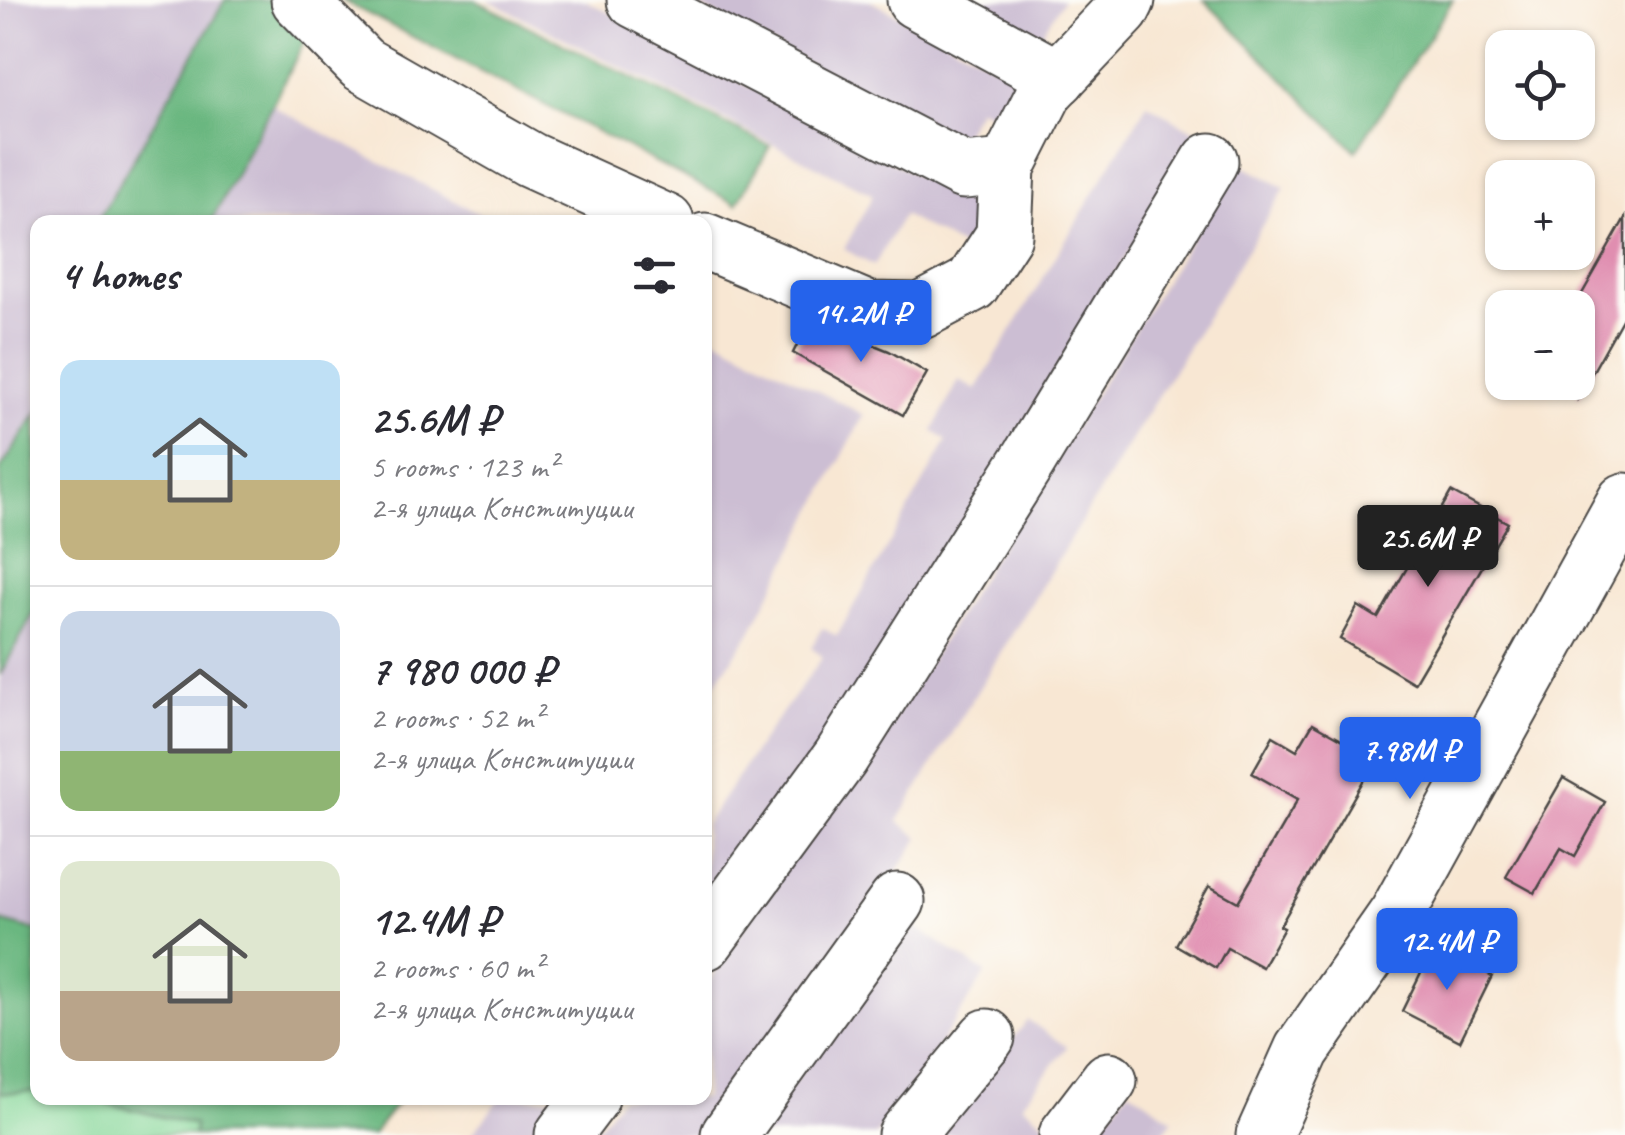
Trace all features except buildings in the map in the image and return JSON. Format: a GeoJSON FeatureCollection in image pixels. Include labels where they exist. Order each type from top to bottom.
{"type":"FeatureCollection","features":[{"type":"Feature","properties":{"kind":"street"},"geometry":{"type":"LineString","coordinates":[[299,0],[362,64],[530,160],[651,215]]}},
{"type":"Feature","properties":{"kind":"street"},"geometry":{"type":"LineString","coordinates":[[635,0],[964,171],[1007,167]]}},
{"type":"Feature","properties":{"kind":"street"},"geometry":{"type":"LineString","coordinates":[[915,0],[1058,78]]}},
{"type":"Feature","properties":{"kind":"street"},"geometry":{"type":"LineString","coordinates":[[712,244],[869,310],[920,312],[972,284],[1004,236],[1007,167],[1046,90],[1127,0]]}},
{"type":"Feature","properties":{"kind":"street"},"geometry":{"type":"LineString","coordinates":[[712,932],[841,757],[1028,461],[1210,161]]}},
{"type":"Feature","properties":{"kind":"street"},"geometry":{"type":"LineString","coordinates":[[1264,1135],[1302,1050],[1396,914],[1625,501]]}},
{"type":"Feature","properties":{"kind":"street"},"geometry":{"type":"LineString","coordinates":[[729,1135],[897,901]]}},
{"type":"Feature","properties":{"kind":"street"},"geometry":{"type":"LineString","coordinates":[[906,1135],[987,1037]]}},
{"type":"Feature","properties":{"kind":"street"},"geometry":{"type":"LineString","coordinates":[[1067,1135],[1108,1080]]}},
{"type":"Feature","properties":{"kind":"street"},"geometry":{"type":"LineString","coordinates":[[564,1135],[586,1105]]}},
{"type":"Feature","properties":{"kind":"shaded area"},"geometry":{"type":"Polygon","coordinates":[[[0,0],[238,0],[276,108],[482,215],[30,215],[30,1105],[387,1105],[359,1135],[0,1135],[0,0]]]}},
{"type":"Feature","properties":{"kind":"shaded area"},"geometry":{"type":"Polygon","coordinates":[[[488,0],[585,0],[996,217],[974,254],[903,215],[874,266],[844,249],[873,195],[488,0]]]}},
{"type":"Feature","properties":{"kind":"shaded area"},"geometry":{"type":"Polygon","coordinates":[[[688,0],[869,0],[1029,83],[1008,122],[979,108],[958,143],[688,0]]]}},
{"type":"Feature","properties":{"kind":"shaded area"},"geometry":{"type":"Polygon","coordinates":[[[977,0],[1063,0],[1041,35],[977,0]]]}},
{"type":"Feature","properties":{"kind":"shaded area"},"geometry":{"type":"Polygon","coordinates":[[[1147,104],[1200,134],[842,723],[712,907],[712,815],[823,657],[811,648],[822,628],[837,636],[947,441],[933,431],[959,380],[976,390],[1147,104]]]}},
{"type":"Feature","properties":{"kind":"shaded area"},"geometry":{"type":"Polygon","coordinates":[[[1238,163],[1285,188],[898,821],[920,838],[748,1085],[708,1135],[592,1135],[616,1105],[712,1105],[712,978],[834,785],[849,791],[1238,163]]]}},
{"type":"Feature","properties":{"kind":"shaded area"},"geometry":{"type":"Polygon","coordinates":[[[712,336],[864,415],[750,633],[712,688],[712,336]]]}},
{"type":"Feature","properties":{"kind":"shaded area"},"geometry":{"type":"Polygon","coordinates":[[[908,922],[986,973],[903,1101],[876,1135],[756,1135],[908,922]]]}},
{"type":"Feature","properties":{"kind":"shaded area"},"geometry":{"type":"Polygon","coordinates":[[[1028,1020],[1067,1047],[1022,1104],[1055,1132],[1053,1135],[936,1135],[1028,1020]]]}},
{"type":"Feature","properties":{"kind":"shaded area"},"geometry":{"type":"Polygon","coordinates":[[[1129,1089],[1173,1119],[1161,1135],[1094,1135],[1129,1089]]]}},
{"type":"Feature","properties":{"kind":"shaded area"},"geometry":{"type":"Polygon","coordinates":[[[495,1105],[558,1105],[534,1135],[471,1135],[495,1105]]]}},
{"type":"Feature","properties":{"kind":"green space"},"geometry":{"type":"Polygon","coordinates":[[[225,0],[326,0],[215,215],[101,215],[225,0]]]}},
{"type":"Feature","properties":{"kind":"green space"},"geometry":{"type":"Polygon","coordinates":[[[341,0],[475,0],[770,146],[737,204],[341,0]]]}},
{"type":"Feature","properties":{"kind":"green space"},"geometry":{"type":"Polygon","coordinates":[[[1204,0],[1453,0],[1356,151],[1204,0]]]}},
{"type":"Feature","properties":{"kind":"green space"},"geometry":{"type":"Polygon","coordinates":[[[30,424],[30,620],[0,675],[0,470],[30,424]]]}},
{"type":"Feature","properties":{"kind":"green space"},"geometry":{"type":"Polygon","coordinates":[[[0,921],[30,929],[30,1091],[0,1093],[0,921]]]}},
{"type":"Feature","properties":{"kind":"green space"},"geometry":{"type":"Polygon","coordinates":[[[30,1091],[30,1105],[113,1105],[194,1125],[194,1135],[0,1135],[0,1093],[30,1091]]]}},
{"type":"Feature","properties":{"kind":"green space"},"geometry":{"type":"Polygon","coordinates":[[[114,1105],[396,1105],[372,1135],[194,1135],[194,1124],[114,1105]]]}}]}
